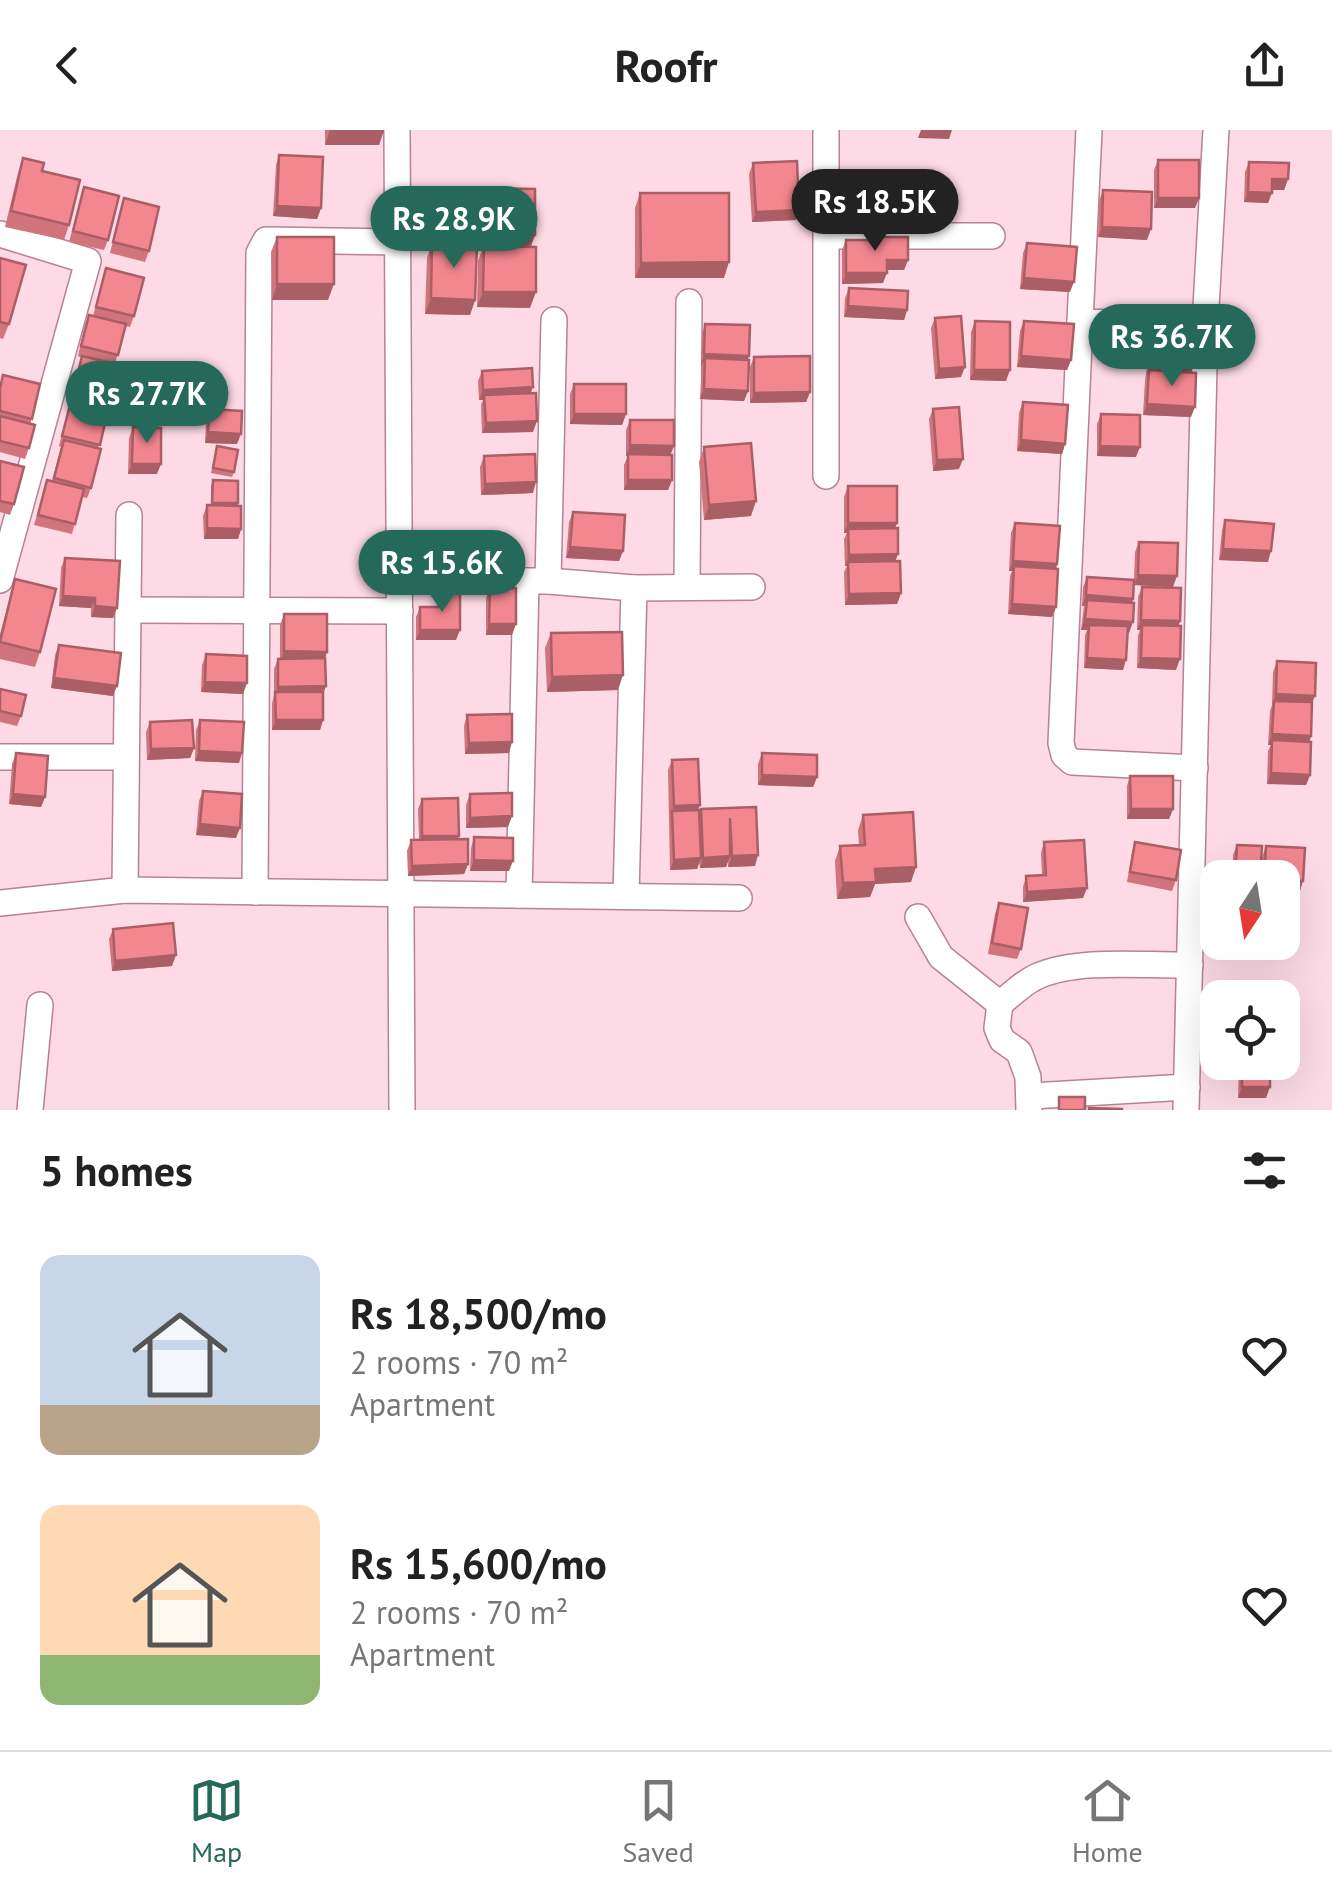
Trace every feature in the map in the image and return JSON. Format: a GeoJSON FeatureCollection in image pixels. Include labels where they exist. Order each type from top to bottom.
{"type":"FeatureCollection","features":[{"type":"Feature","properties":{"kind":"street"},"geometry":{"type":"LineString","coordinates":[[398,130],[402,1110]]}},
{"type":"Feature","properties":{"kind":"street"},"geometry":{"type":"LineString","coordinates":[[826,130],[826,476]]}},
{"type":"Feature","properties":{"kind":"street"},"geometry":{"type":"LineString","coordinates":[[1090,130],[1061,743],[1064,755],[1072,762],[1196,768]]}},
{"type":"Feature","properties":{"kind":"street"},"geometry":{"type":"LineString","coordinates":[[1190,965],[1079,966],[1053,970],[1034,977],[1000,1004],[997,1028],[1002,1040],[1019,1052],[1028,1077],[1030,1103],[1187,1098],[1205,325],[1216,130]]}},
{"type":"Feature","properties":{"kind":"street"},"geometry":{"type":"LineString","coordinates":[[0,234],[88,261],[5,541],[0,580]]}},
{"type":"Feature","properties":{"kind":"street"},"geometry":{"type":"LineString","coordinates":[[827,236],[992,236]]}},
{"type":"Feature","properties":{"kind":"street"},"geometry":{"type":"LineString","coordinates":[[255,892],[259,254],[266,240],[399,242]]}},
{"type":"Feature","properties":{"kind":"street"},"geometry":{"type":"LineString","coordinates":[[686,586],[689,302]]}},
{"type":"Feature","properties":{"kind":"street"},"geometry":{"type":"LineString","coordinates":[[520,895],[554,320]]}},
{"type":"Feature","properties":{"kind":"street"},"geometry":{"type":"LineString","coordinates":[[1080,322],[1205,325]]}},
{"type":"Feature","properties":{"kind":"street"},"geometry":{"type":"LineString","coordinates":[[125,890],[128,515]]}},
{"type":"Feature","properties":{"kind":"street"},"geometry":{"type":"LineString","coordinates":[[400,580],[537,580],[634,588],[752,587]]}},
{"type":"Feature","properties":{"kind":"street"},"geometry":{"type":"LineString","coordinates":[[626,896],[634,588]]}},
{"type":"Feature","properties":{"kind":"street"},"geometry":{"type":"LineString","coordinates":[[128,610],[400,610]]}},
{"type":"Feature","properties":{"kind":"street"},"geometry":{"type":"LineString","coordinates":[[0,757],[126,756]]}},
{"type":"Feature","properties":{"kind":"street"},"geometry":{"type":"LineString","coordinates":[[0,903],[125,890],[739,898]]}},
{"type":"Feature","properties":{"kind":"street"},"geometry":{"type":"LineString","coordinates":[[918,917],[941,957],[1000,1004]]}},
{"type":"Feature","properties":{"kind":"street"},"geometry":{"type":"LineString","coordinates":[[30,1110],[40,1005]]}},
{"type":"Feature","properties":{"kind":"building"},"geometry":{"type":"Polygon","coordinates":[[[279,155],[323,157],[321,208],[277,206],[279,155]]]}},
{"type":"Feature","properties":{"kind":"building"},"geometry":{"type":"Polygon","coordinates":[[[23,158],[44,163],[42,171],[80,180],[69,225],[11,211],[23,158]]]}},
{"type":"Feature","properties":{"kind":"building"},"geometry":{"type":"Polygon","coordinates":[[[1158,160],[1199,160],[1199,198],[1158,198],[1158,160]]]}},
{"type":"Feature","properties":{"kind":"building"},"geometry":{"type":"Polygon","coordinates":[[[797,161],[799,210],[756,212],[753,163],[797,161]]]}},
{"type":"Feature","properties":{"kind":"building"},"geometry":{"type":"Polygon","coordinates":[[[1249,162],[1289,163],[1288,179],[1272,179],[1272,193],[1248,192],[1249,162]]]}},
{"type":"Feature","properties":{"kind":"building"},"geometry":{"type":"Polygon","coordinates":[[[84,187],[119,196],[108,240],[73,231],[84,187]]]}},
{"type":"Feature","properties":{"kind":"building"},"geometry":{"type":"Polygon","coordinates":[[[482,188],[535,189],[535,235],[482,234],[482,188]]]}},
{"type":"Feature","properties":{"kind":"building"},"geometry":{"type":"Polygon","coordinates":[[[1103,190],[1152,192],[1151,229],[1102,227],[1103,190]]]}},
{"type":"Feature","properties":{"kind":"building"},"geometry":{"type":"Polygon","coordinates":[[[640,193],[729,193],[729,262],[641,263],[640,193]]]}},
{"type":"Feature","properties":{"kind":"building"},"geometry":{"type":"Polygon","coordinates":[[[124,198],[159,207],[149,251],[113,242],[124,198]]]}},
{"type":"Feature","properties":{"kind":"building"},"geometry":{"type":"Polygon","coordinates":[[[277,237],[334,237],[334,284],[277,284],[277,237]]]}},
{"type":"Feature","properties":{"kind":"building"},"geometry":{"type":"Polygon","coordinates":[[[908,237],[908,260],[887,260],[887,273],[846,273],[846,240],[908,237]]]}},
{"type":"Feature","properties":{"kind":"building"},"geometry":{"type":"Polygon","coordinates":[[[432,243],[477,244],[475,300],[431,298],[432,243]]]}},
{"type":"Feature","properties":{"kind":"building"},"geometry":{"type":"Polygon","coordinates":[[[1027,243],[1077,247],[1074,282],[1024,278],[1027,243]]]}},
{"type":"Feature","properties":{"kind":"building"},"geometry":{"type":"Polygon","coordinates":[[[484,246],[536,247],[536,292],[483,292],[484,246]]]}},
{"type":"Feature","properties":{"kind":"building"},"geometry":{"type":"Polygon","coordinates":[[[0,258],[26,265],[9,324],[0,322],[0,258]]]}},
{"type":"Feature","properties":{"kind":"building"},"geometry":{"type":"Polygon","coordinates":[[[106,268],[144,278],[134,316],[96,307],[106,268]]]}},
{"type":"Feature","properties":{"kind":"building"},"geometry":{"type":"Polygon","coordinates":[[[849,288],[908,291],[907,310],[848,306],[849,288]]]}},
{"type":"Feature","properties":{"kind":"building"},"geometry":{"type":"Polygon","coordinates":[[[89,315],[126,324],[118,355],[81,346],[89,315]]]}},
{"type":"Feature","properties":{"kind":"building"},"geometry":{"type":"Polygon","coordinates":[[[961,316],[965,367],[939,369],[935,318],[961,316]]]}},
{"type":"Feature","properties":{"kind":"building"},"geometry":{"type":"Polygon","coordinates":[[[975,321],[1010,322],[1010,370],[974,370],[975,321]]]}},
{"type":"Feature","properties":{"kind":"building"},"geometry":{"type":"Polygon","coordinates":[[[1024,321],[1074,324],[1071,360],[1021,356],[1024,321]]]}},
{"type":"Feature","properties":{"kind":"building"},"geometry":{"type":"Polygon","coordinates":[[[705,324],[750,325],[749,356],[704,354],[705,324]]]}},
{"type":"Feature","properties":{"kind":"building"},"geometry":{"type":"Polygon","coordinates":[[[1155,332],[1195,338],[1191,370],[1150,364],[1155,332]]]}},
{"type":"Feature","properties":{"kind":"building"},"geometry":{"type":"Polygon","coordinates":[[[82,356],[120,365],[110,404],[73,394],[82,356]]]}},
{"type":"Feature","properties":{"kind":"building"},"geometry":{"type":"Polygon","coordinates":[[[810,356],[810,392],[754,393],[754,357],[810,356]]]}},
{"type":"Feature","properties":{"kind":"building"},"geometry":{"type":"Polygon","coordinates":[[[705,358],[749,360],[748,391],[704,389],[705,358]]]}},
{"type":"Feature","properties":{"kind":"building"},"geometry":{"type":"Polygon","coordinates":[[[532,368],[533,387],[483,390],[482,371],[532,368]]]}},
{"type":"Feature","properties":{"kind":"building"},"geometry":{"type":"Polygon","coordinates":[[[1149,370],[1196,373],[1195,407],[1147,404],[1149,370]]]}},
{"type":"Feature","properties":{"kind":"building"},"geometry":{"type":"Polygon","coordinates":[[[3,375],[40,384],[32,419],[0,411],[3,375]]]}},
{"type":"Feature","properties":{"kind":"building"},"geometry":{"type":"Polygon","coordinates":[[[574,384],[626,384],[626,414],[574,414],[574,384]]]}},
{"type":"Feature","properties":{"kind":"building"},"geometry":{"type":"Polygon","coordinates":[[[536,393],[537,421],[486,423],[484,395],[536,393]]]}},
{"type":"Feature","properties":{"kind":"building"},"geometry":{"type":"Polygon","coordinates":[[[71,401],[108,410],[100,445],[62,436],[71,401]]]}},
{"type":"Feature","properties":{"kind":"building"},"geometry":{"type":"Polygon","coordinates":[[[1023,402],[1068,405],[1065,444],[1021,440],[1023,402]]]}},
{"type":"Feature","properties":{"kind":"building"},"geometry":{"type":"Polygon","coordinates":[[[959,407],[963,459],[937,460],[933,409],[959,407]]]}},
{"type":"Feature","properties":{"kind":"building"},"geometry":{"type":"Polygon","coordinates":[[[210,409],[242,411],[241,434],[208,432],[210,409]]]}},
{"type":"Feature","properties":{"kind":"building"},"geometry":{"type":"Polygon","coordinates":[[[1101,414],[1140,415],[1140,447],[1100,446],[1101,414]]]}},
{"type":"Feature","properties":{"kind":"building"},"geometry":{"type":"Polygon","coordinates":[[[0,416],[35,425],[29,448],[0,441],[0,416]]]}},
{"type":"Feature","properties":{"kind":"building"},"geometry":{"type":"Polygon","coordinates":[[[630,420],[674,420],[674,446],[630,445],[630,420]]]}},
{"type":"Feature","properties":{"kind":"building"},"geometry":{"type":"Polygon","coordinates":[[[133,427],[161,428],[161,464],[132,464],[133,427]]]}},
{"type":"Feature","properties":{"kind":"building"},"geometry":{"type":"Polygon","coordinates":[[[64,440],[101,449],[91,488],[54,478],[64,440]]]}},
{"type":"Feature","properties":{"kind":"building"},"geometry":{"type":"Polygon","coordinates":[[[751,443],[756,501],[709,505],[704,447],[751,443]]]}},
{"type":"Feature","properties":{"kind":"building"},"geometry":{"type":"Polygon","coordinates":[[[217,446],[238,450],[234,472],[213,468],[217,446]]]}},
{"type":"Feature","properties":{"kind":"building"},"geometry":{"type":"Polygon","coordinates":[[[535,454],[536,482],[485,484],[484,456],[535,454]]]}},
{"type":"Feature","properties":{"kind":"building"},"geometry":{"type":"Polygon","coordinates":[[[628,454],[672,455],[672,480],[628,480],[628,454]]]}},
{"type":"Feature","properties":{"kind":"building"},"geometry":{"type":"Polygon","coordinates":[[[0,461],[24,467],[14,504],[0,501],[0,461]]]}},
{"type":"Feature","properties":{"kind":"building"},"geometry":{"type":"Polygon","coordinates":[[[47,480],[84,489],[75,524],[38,515],[47,480]]]}},
{"type":"Feature","properties":{"kind":"building"},"geometry":{"type":"Polygon","coordinates":[[[213,480],[238,481],[238,503],[212,503],[213,480]]]}},
{"type":"Feature","properties":{"kind":"building"},"geometry":{"type":"Polygon","coordinates":[[[848,486],[897,486],[897,523],[848,523],[848,486]]]}},
{"type":"Feature","properties":{"kind":"building"},"geometry":{"type":"Polygon","coordinates":[[[207,505],[241,506],[241,529],[207,528],[207,505]]]}},
{"type":"Feature","properties":{"kind":"building"},"geometry":{"type":"Polygon","coordinates":[[[573,512],[625,515],[623,551],[570,547],[573,512]]]}},
{"type":"Feature","properties":{"kind":"building"},"geometry":{"type":"Polygon","coordinates":[[[1225,520],[1274,524],[1271,551],[1223,549],[1225,520]]]}},
{"type":"Feature","properties":{"kind":"building"},"geometry":{"type":"Polygon","coordinates":[[[1015,523],[1060,526],[1057,564],[1013,561],[1015,523]]]}},
{"type":"Feature","properties":{"kind":"building"},"geometry":{"type":"Polygon","coordinates":[[[898,528],[898,554],[849,555],[848,529],[898,528]]]}},
{"type":"Feature","properties":{"kind":"building"},"geometry":{"type":"Polygon","coordinates":[[[1139,542],[1178,543],[1177,576],[1138,575],[1139,542]]]}},
{"type":"Feature","properties":{"kind":"building"},"geometry":{"type":"Polygon","coordinates":[[[65,558],[120,561],[117,608],[95,606],[95,598],[63,596],[65,558]]]}},
{"type":"Feature","properties":{"kind":"building"},"geometry":{"type":"Polygon","coordinates":[[[900,561],[901,593],[849,594],[848,562],[900,561]]]}},
{"type":"Feature","properties":{"kind":"building"},"geometry":{"type":"Polygon","coordinates":[[[1014,566],[1058,569],[1056,607],[1012,604],[1014,566]]]}},
{"type":"Feature","properties":{"kind":"building"},"geometry":{"type":"Polygon","coordinates":[[[1087,577],[1134,580],[1133,599],[1086,595],[1087,577]]]}},
{"type":"Feature","properties":{"kind":"building"},"geometry":{"type":"Polygon","coordinates":[[[15,579],[56,589],[40,652],[0,642],[15,579]]]}},
{"type":"Feature","properties":{"kind":"building"},"geometry":{"type":"Polygon","coordinates":[[[1142,587],[1181,588],[1180,621],[1141,620],[1142,587]]]}},
{"type":"Feature","properties":{"kind":"building"},"geometry":{"type":"Polygon","coordinates":[[[490,588],[516,588],[516,624],[489,624],[490,588]]]}},
{"type":"Feature","properties":{"kind":"building"},"geometry":{"type":"Polygon","coordinates":[[[443,592],[460,593],[460,630],[420,630],[420,607],[443,607],[443,592]]]}},
{"type":"Feature","properties":{"kind":"building"},"geometry":{"type":"Polygon","coordinates":[[[1087,600],[1134,603],[1133,622],[1085,619],[1087,600]]]}},
{"type":"Feature","properties":{"kind":"building"},"geometry":{"type":"Polygon","coordinates":[[[284,614],[327,614],[327,652],[284,651],[284,614]]]}},
{"type":"Feature","properties":{"kind":"building"},"geometry":{"type":"Polygon","coordinates":[[[1089,625],[1128,626],[1126,660],[1087,658],[1089,625]]]}},
{"type":"Feature","properties":{"kind":"building"},"geometry":{"type":"Polygon","coordinates":[[[1142,625],[1181,626],[1180,659],[1141,658],[1142,625]]]}},
{"type":"Feature","properties":{"kind":"building"},"geometry":{"type":"Polygon","coordinates":[[[622,632],[623,675],[552,677],[551,633],[622,632]]]}},
{"type":"Feature","properties":{"kind":"building"},"geometry":{"type":"Polygon","coordinates":[[[59,645],[121,653],[117,686],[54,678],[59,645]]]}},
{"type":"Feature","properties":{"kind":"building"},"geometry":{"type":"Polygon","coordinates":[[[206,654],[247,656],[247,683],[205,682],[206,654]]]}},
{"type":"Feature","properties":{"kind":"building"},"geometry":{"type":"Polygon","coordinates":[[[325,658],[326,686],[278,687],[278,659],[325,658]]]}},
{"type":"Feature","properties":{"kind":"building"},"geometry":{"type":"Polygon","coordinates":[[[1277,661],[1316,663],[1315,696],[1276,694],[1277,661]]]}},
{"type":"Feature","properties":{"kind":"building"},"geometry":{"type":"Polygon","coordinates":[[[0,689],[26,695],[21,716],[0,711],[0,689]]]}},
{"type":"Feature","properties":{"kind":"building"},"geometry":{"type":"Polygon","coordinates":[[[275,692],[323,692],[323,720],[276,720],[275,692]]]}},
{"type":"Feature","properties":{"kind":"building"},"geometry":{"type":"Polygon","coordinates":[[[1274,701],[1312,702],[1311,736],[1272,734],[1274,701]]]}},
{"type":"Feature","properties":{"kind":"building"},"geometry":{"type":"Polygon","coordinates":[[[512,714],[512,742],[469,743],[467,715],[512,714]]]}},
{"type":"Feature","properties":{"kind":"building"},"geometry":{"type":"Polygon","coordinates":[[[192,720],[194,748],[151,749],[150,722],[192,720]]]}},
{"type":"Feature","properties":{"kind":"building"},"geometry":{"type":"Polygon","coordinates":[[[200,720],[244,722],[242,753],[199,751],[200,720]]]}},
{"type":"Feature","properties":{"kind":"building"},"geometry":{"type":"Polygon","coordinates":[[[1272,740],[1311,742],[1310,775],[1271,773],[1272,740]]]}},
{"type":"Feature","properties":{"kind":"building"},"geometry":{"type":"Polygon","coordinates":[[[16,753],[48,756],[45,797],[13,794],[16,753]]]}},
{"type":"Feature","properties":{"kind":"building"},"geometry":{"type":"Polygon","coordinates":[[[762,753],[817,755],[817,777],[762,775],[762,753]]]}},
{"type":"Feature","properties":{"kind":"building"},"geometry":{"type":"Polygon","coordinates":[[[698,759],[700,805],[674,806],[672,760],[698,759]]]}},
{"type":"Feature","properties":{"kind":"building"},"geometry":{"type":"Polygon","coordinates":[[[1130,776],[1173,776],[1173,809],[1131,809],[1130,776]]]}},
{"type":"Feature","properties":{"kind":"building"},"geometry":{"type":"Polygon","coordinates":[[[203,791],[242,794],[240,828],[200,824],[203,791]]]}},
{"type":"Feature","properties":{"kind":"building"},"geometry":{"type":"Polygon","coordinates":[[[512,793],[512,816],[470,818],[470,794],[512,793]]]}},
{"type":"Feature","properties":{"kind":"building"},"geometry":{"type":"Polygon","coordinates":[[[458,798],[459,836],[422,836],[422,799],[458,798]]]}},
{"type":"Feature","properties":{"kind":"building"},"geometry":{"type":"Polygon","coordinates":[[[756,807],[758,855],[732,856],[730,818],[730,856],[703,858],[701,809],[756,807]]]}},
{"type":"Feature","properties":{"kind":"building"},"geometry":{"type":"Polygon","coordinates":[[[699,810],[701,858],[674,860],[672,811],[699,810]]]}},
{"type":"Feature","properties":{"kind":"building"},"geometry":{"type":"Polygon","coordinates":[[[913,812],[916,867],[875,869],[876,882],[843,883],[840,846],[865,845],[863,815],[913,812]]]}},
{"type":"Feature","properties":{"kind":"building"},"geometry":{"type":"Polygon","coordinates":[[[474,837],[513,838],[513,861],[474,860],[474,837]]]}},
{"type":"Feature","properties":{"kind":"building"},"geometry":{"type":"Polygon","coordinates":[[[468,839],[468,864],[412,866],[411,840],[468,839]]]}},
{"type":"Feature","properties":{"kind":"building"},"geometry":{"type":"Polygon","coordinates":[[[1084,840],[1087,888],[1027,892],[1026,876],[1046,875],[1044,842],[1084,840]]]}},
{"type":"Feature","properties":{"kind":"building"},"geometry":{"type":"Polygon","coordinates":[[[1135,842],[1181,850],[1176,880],[1130,872],[1135,842]]]}},
{"type":"Feature","properties":{"kind":"building"},"geometry":{"type":"Polygon","coordinates":[[[1237,845],[1262,846],[1261,860],[1236,860],[1237,845]]]}},
{"type":"Feature","properties":{"kind":"building"},"geometry":{"type":"Polygon","coordinates":[[[1266,846],[1305,848],[1303,881],[1300,860],[1265,860],[1266,846]]]}},
{"type":"Feature","properties":{"kind":"building"},"geometry":{"type":"Polygon","coordinates":[[[999,903],[1028,908],[1021,949],[992,943],[999,903]]]}},
{"type":"Feature","properties":{"kind":"building"},"geometry":{"type":"Polygon","coordinates":[[[173,923],[176,955],[115,961],[113,929],[173,923]]]}},
{"type":"Feature","properties":{"kind":"building"},"geometry":{"type":"Polygon","coordinates":[[[1242,1080],[1270,1080],[1270,1087],[1242,1087],[1242,1080]]]}},
{"type":"Feature","properties":{"kind":"building"},"geometry":{"type":"Polygon","coordinates":[[[1059,1097],[1085,1097],[1085,1110],[1059,1110],[1059,1097]]]}}]}
